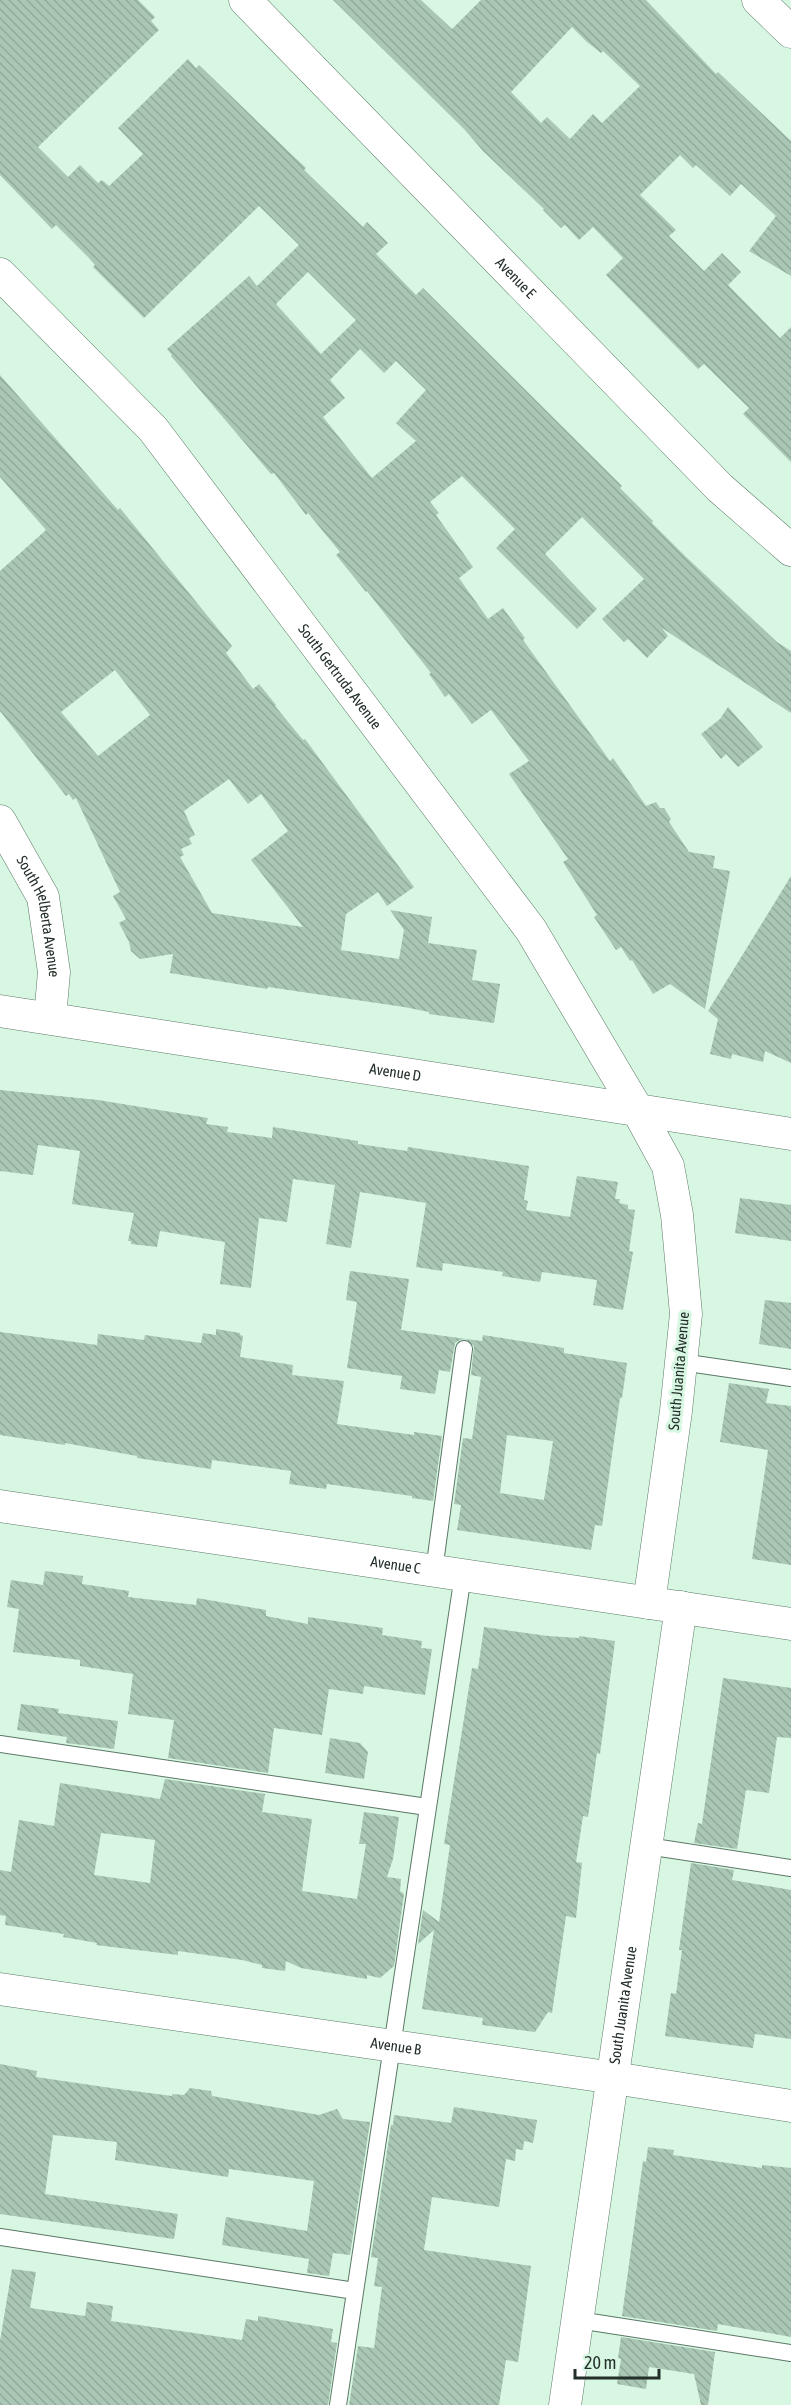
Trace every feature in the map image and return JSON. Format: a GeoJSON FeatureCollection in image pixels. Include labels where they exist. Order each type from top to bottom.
{"type":"FeatureCollection","features":[{"type":"Feature","properties":{"kind":"street","name":"Avenue E"},"geometry":{"type":"LineString","coordinates":[[245,0],[720,488],[791,550]]}},
{"type":"Feature","properties":{"kind":"street"},"geometry":{"type":"LineString","coordinates":[[758,0],[791,32]]}},
{"type":"Feature","properties":{"kind":"street","name":"South Gertruda Avenue"},"geometry":{"type":"LineString","coordinates":[[0,274],[153,429],[531,930],[638,1111]]}},
{"type":"Feature","properties":{"kind":"street","name":"South Helberta Avenue"},"geometry":{"type":"LineString","coordinates":[[0,821],[42,897],[54,972],[50,1018]]}},
{"type":"Feature","properties":{"kind":"street","name":"Avenue D"},"geometry":{"type":"LineString","coordinates":[[0,1011],[791,1134]]}},
{"type":"Feature","properties":{"kind":"street","name":"South Juanita Avenue"},"geometry":{"type":"LineString","coordinates":[[638,1111],[668,1166],[677,1215],[686,1314],[676,1411],[649,1603]]}},
{"type":"Feature","properties":{"kind":"street","name":"Avenue C"},"geometry":{"type":"LineString","coordinates":[[0,1506],[791,1624]]}},
{"type":"Feature","properties":{"kind":"street","name":"South Juanita Avenue"},"geometry":{"type":"LineString","coordinates":[[566,2405],[681,1607]]}},
{"type":"Feature","properties":{"kind":"street","name":"Avenue B"},"geometry":{"type":"LineString","coordinates":[[0,1989],[791,2106]]}},
{"type":"Feature","properties":{"kind":"lane"},"geometry":{"type":"LineString","coordinates":[[338,2405],[427,1807],[448,1573],[464,1349]]}},
{"type":"Feature","properties":{"kind":"lane"},"geometry":{"type":"LineString","coordinates":[[681,1362],[791,1378]]}},
{"type":"Feature","properties":{"kind":"lane"},"geometry":{"type":"LineString","coordinates":[[0,1744],[427,1807]]}},
{"type":"Feature","properties":{"kind":"lane"},"geometry":{"type":"LineString","coordinates":[[647,1846],[791,1868]]}},
{"type":"Feature","properties":{"kind":"lane"},"geometry":{"type":"LineString","coordinates":[[0,2237],[355,2291]]}},
{"type":"Feature","properties":{"kind":"lane"},"geometry":{"type":"LineString","coordinates":[[578,2320],[791,2353]]}},
{"type":"Feature","properties":{"kind":"building"},"geometry":{"type":"Polygon","coordinates":[[[0,0],[138,0],[155,17],[151,21],[159,30],[38,147],[68,177],[80,165],[98,183],[102,180],[109,186],[143,154],[118,128],[188,59],[196,68],[199,65],[306,168],[304,170],[363,227],[367,222],[388,243],[376,254],[416,295],[423,288],[622,486],[620,488],[685,556],[777,642],[791,651],[791,713],[662,628],[668,636],[647,658],[628,639],[624,642],[602,619],[644,579],[582,517],[545,554],[597,609],[577,629],[496,548],[515,529],[462,476],[430,502],[439,513],[436,515],[473,567],[459,578],[488,619],[503,608],[525,638],[523,640],[610,761],[613,758],[646,806],[656,802],[660,808],[664,808],[671,819],[669,822],[689,852],[715,856],[713,868],[730,871],[705,1009],[670,984],[653,994],[632,960],[630,961],[621,947],[616,950],[594,917],[597,915],[563,862],[568,859],[509,774],[529,761],[491,710],[472,724],[449,694],[445,697],[429,674],[431,673],[336,555],[340,552],[308,513],[306,515],[274,473],[271,474],[167,349],[249,276],[257,286],[299,245],[259,206],[144,318],[93,267],[95,265],[89,258],[56,225],[52,229],[0,175],[0,0]],[[308,272],[276,304],[321,354],[356,320],[308,272]],[[360,349],[330,380],[345,398],[323,417],[372,478],[416,441],[396,423],[426,390],[396,361],[384,373],[360,349]]]}},
{"type":"Feature","properties":{"kind":"building"},"geometry":{"type":"Polygon","coordinates":[[[333,0],[421,0],[452,29],[481,0],[646,0],[716,74],[718,72],[791,141],[791,276],[749,251],[776,216],[741,184],[730,196],[696,165],[693,168],[680,155],[640,195],[676,230],[669,236],[704,271],[722,253],[741,272],[728,285],[780,338],[791,327],[791,462],[743,414],[749,408],[704,364],[698,369],[606,275],[623,258],[593,227],[579,240],[565,225],[561,228],[483,151],[465,130],[333,0]],[[572,27],[511,92],[541,123],[547,117],[570,139],[593,114],[602,123],[640,86],[603,51],[601,53],[572,27]]]}},
{"type":"Feature","properties":{"kind":"building"},"geometry":{"type":"Polygon","coordinates":[[[0,375],[118,510],[120,508],[232,646],[226,653],[253,689],[259,684],[303,740],[305,739],[414,887],[387,906],[378,892],[346,914],[341,950],[399,959],[404,930],[390,910],[432,917],[428,943],[477,950],[472,980],[500,984],[494,1023],[429,1014],[429,1012],[404,1007],[268,987],[267,989],[170,973],[173,954],[140,959],[131,951],[119,923],[126,919],[113,896],[120,892],[76,798],[73,800],[69,794],[66,796],[0,711],[0,571],[46,530],[0,477],[0,375]],[[115,670],[61,712],[98,756],[150,715],[115,670]],[[229,779],[184,811],[195,835],[189,838],[192,844],[181,849],[184,855],[180,857],[212,913],[303,927],[251,860],[288,831],[261,794],[248,804],[229,779]]]}},
{"type":"Feature","properties":{"kind":"building"},"geometry":{"type":"Polygon","coordinates":[[[728,707],[763,747],[738,767],[726,754],[721,759],[701,734],[720,719],[728,707]]]}},
{"type":"Feature","properties":{"kind":"building"},"geometry":{"type":"Polygon","coordinates":[[[791,876],[791,1063],[765,1051],[763,1062],[732,1054],[731,1059],[710,1054],[718,1019],[708,1011],[791,876]]]}},
{"type":"Feature","properties":{"kind":"building"},"geometry":{"type":"Polygon","coordinates":[[[0,1090],[98,1100],[208,1118],[206,1124],[228,1127],[227,1132],[272,1138],[273,1127],[358,1141],[358,1144],[407,1151],[408,1147],[529,1166],[524,1200],[528,1201],[526,1210],[570,1217],[577,1176],[618,1182],[615,1199],[620,1199],[619,1203],[628,1205],[628,1209],[635,1210],[629,1251],[633,1252],[623,1310],[593,1305],[597,1280],[542,1272],[540,1282],[502,1276],[503,1272],[443,1263],[442,1271],[416,1267],[426,1203],[360,1192],[351,1248],[326,1244],[335,1185],[293,1179],[287,1222],[259,1218],[251,1288],[220,1284],[225,1242],[160,1231],[157,1247],[131,1244],[131,1241],[128,1241],[134,1213],[72,1204],[80,1151],[38,1145],[33,1175],[0,1171],[0,1090]]]}},
{"type":"Feature","properties":{"kind":"building"},"geometry":{"type":"Polygon","coordinates":[[[740,1198],[791,1205],[791,1241],[735,1233],[740,1198]]]}},
{"type":"Feature","properties":{"kind":"building"},"geometry":{"type":"Polygon","coordinates":[[[350,1271],[409,1279],[401,1330],[466,1339],[455,1343],[450,1372],[439,1370],[435,1394],[400,1389],[402,1376],[347,1368],[357,1302],[346,1300],[350,1271]]]}},
{"type":"Feature","properties":{"kind":"building"},"geometry":{"type":"Polygon","coordinates":[[[765,1300],[791,1303],[791,1349],[759,1344],[765,1300]]]}},
{"type":"Feature","properties":{"kind":"building"},"geometry":{"type":"Polygon","coordinates":[[[216,1329],[240,1333],[243,1336],[240,1357],[293,1365],[292,1375],[344,1381],[337,1424],[414,1435],[414,1432],[442,1436],[433,1501],[327,1484],[326,1489],[289,1484],[291,1471],[212,1460],[211,1469],[137,1458],[137,1456],[65,1443],[65,1445],[0,1435],[0,1332],[97,1345],[98,1334],[144,1340],[145,1335],[201,1343],[203,1333],[216,1335],[216,1329]]]}},
{"type":"Feature","properties":{"kind":"building"},"geometry":{"type":"Polygon","coordinates":[[[483,1335],[564,1348],[564,1353],[627,1363],[602,1526],[595,1525],[591,1550],[457,1530],[461,1505],[454,1504],[463,1438],[472,1439],[481,1377],[471,1375],[474,1346],[466,1339],[482,1341],[483,1335]],[[507,1435],[500,1493],[544,1500],[553,1441],[507,1435]]]}},
{"type":"Feature","properties":{"kind":"building"},"geometry":{"type":"Polygon","coordinates":[[[729,1383],[769,1389],[766,1403],[791,1406],[791,1565],[752,1559],[768,1450],[720,1442],[729,1383]]]}},
{"type":"Feature","properties":{"kind":"building"},"geometry":{"type":"Polygon","coordinates":[[[45,1571],[83,1576],[82,1584],[129,1591],[128,1597],[196,1605],[197,1598],[266,1610],[266,1616],[308,1624],[308,1617],[383,1628],[382,1635],[422,1641],[421,1648],[432,1649],[425,1695],[364,1686],[363,1694],[329,1689],[322,1735],[274,1728],[268,1773],[168,1758],[174,1720],[128,1714],[133,1674],[80,1666],[80,1660],[13,1652],[19,1609],[7,1607],[11,1580],[43,1585],[45,1571]]]}},
{"type":"Feature","properties":{"kind":"building"},"geometry":{"type":"Polygon","coordinates":[[[484,1627],[548,1636],[579,1638],[579,1636],[615,1641],[600,1754],[597,1753],[588,1817],[583,1816],[576,1862],[582,1863],[576,1918],[566,1916],[552,2013],[548,2012],[535,2032],[482,2025],[483,2018],[422,2009],[434,1930],[418,1944],[423,1910],[439,1922],[450,1845],[444,1844],[472,1668],[478,1669],[484,1627]]]}},
{"type":"Feature","properties":{"kind":"building"},"geometry":{"type":"Polygon","coordinates":[[[723,1678],[791,1688],[791,1738],[777,1737],[769,1793],[746,1790],[737,1849],[694,1843],[698,1823],[702,1824],[723,1678]]]}},
{"type":"Feature","properties":{"kind":"building"},"geometry":{"type":"Polygon","coordinates":[[[21,1704],[59,1709],[58,1713],[118,1721],[114,1749],[66,1743],[67,1737],[17,1730],[21,1704]]]}},
{"type":"Feature","properties":{"kind":"building"},"geometry":{"type":"Polygon","coordinates":[[[330,1738],[360,1743],[368,1752],[364,1779],[325,1773],[330,1738]]]}},
{"type":"Feature","properties":{"kind":"building"},"geometry":{"type":"Polygon","coordinates":[[[165,1779],[265,1794],[262,1812],[312,1819],[302,1891],[357,1899],[366,1844],[359,1844],[364,1812],[399,1817],[393,1859],[387,1877],[401,1879],[400,1891],[404,1894],[394,1966],[380,1978],[367,1975],[367,1979],[301,1968],[286,1961],[285,1971],[262,1968],[262,1965],[242,1960],[178,1951],[178,1955],[96,1945],[97,1943],[63,1937],[64,1934],[5,1925],[6,1916],[0,1915],[0,1870],[11,1872],[19,1820],[54,1826],[60,1783],[160,1799],[165,1779]],[[101,1833],[94,1875],[150,1883],[155,1840],[101,1833]]]}},
{"type":"Feature","properties":{"kind":"building"},"geometry":{"type":"Polygon","coordinates":[[[691,1863],[734,1870],[732,1880],[791,1890],[791,2039],[755,2034],[753,2048],[665,2036],[671,1993],[676,1994],[682,1950],[679,1950],[691,1863]]]}},
{"type":"Feature","properties":{"kind":"building"},"geometry":{"type":"Polygon","coordinates":[[[0,2064],[37,2071],[36,2077],[111,2088],[172,2096],[172,2094],[184,2095],[190,2088],[211,2091],[212,2096],[319,2115],[337,2109],[343,2119],[370,2122],[350,2255],[333,2253],[329,2276],[307,2273],[309,2259],[222,2245],[226,2217],[307,2231],[314,2181],[229,2169],[228,2177],[115,2160],[117,2142],[53,2135],[45,2194],[178,2214],[174,2239],[0,2214],[0,2064]]]}},
{"type":"Feature","properties":{"kind":"building"},"geometry":{"type":"Polygon","coordinates":[[[454,2107],[537,2120],[533,2143],[524,2141],[523,2150],[516,2149],[515,2161],[506,2159],[499,2207],[432,2197],[424,2250],[531,2266],[518,2362],[506,2360],[499,2405],[349,2405],[358,2346],[374,2348],[382,2287],[374,2286],[378,2258],[371,2257],[394,2115],[451,2123],[454,2107]]]}},
{"type":"Feature","properties":{"kind":"building"},"geometry":{"type":"Polygon","coordinates":[[[648,2147],[674,2150],[673,2155],[762,2168],[762,2165],[791,2168],[791,2337],[718,2324],[717,2331],[622,2316],[643,2161],[646,2162],[648,2147]]]}},
{"type":"Feature","properties":{"kind":"building"},"geometry":{"type":"Polygon","coordinates":[[[12,2269],[36,2272],[30,2308],[85,2316],[87,2302],[113,2306],[111,2321],[242,2340],[246,2319],[258,2321],[258,2316],[333,2329],[331,2342],[337,2343],[328,2405],[0,2405],[0,2341],[12,2269]]]}},
{"type":"Feature","properties":{"kind":"building"},"geometry":{"type":"Polygon","coordinates":[[[621,2337],[715,2352],[708,2405],[701,2405],[694,2374],[649,2367],[646,2389],[617,2384],[621,2359],[618,2358],[621,2337]]]}}]}
